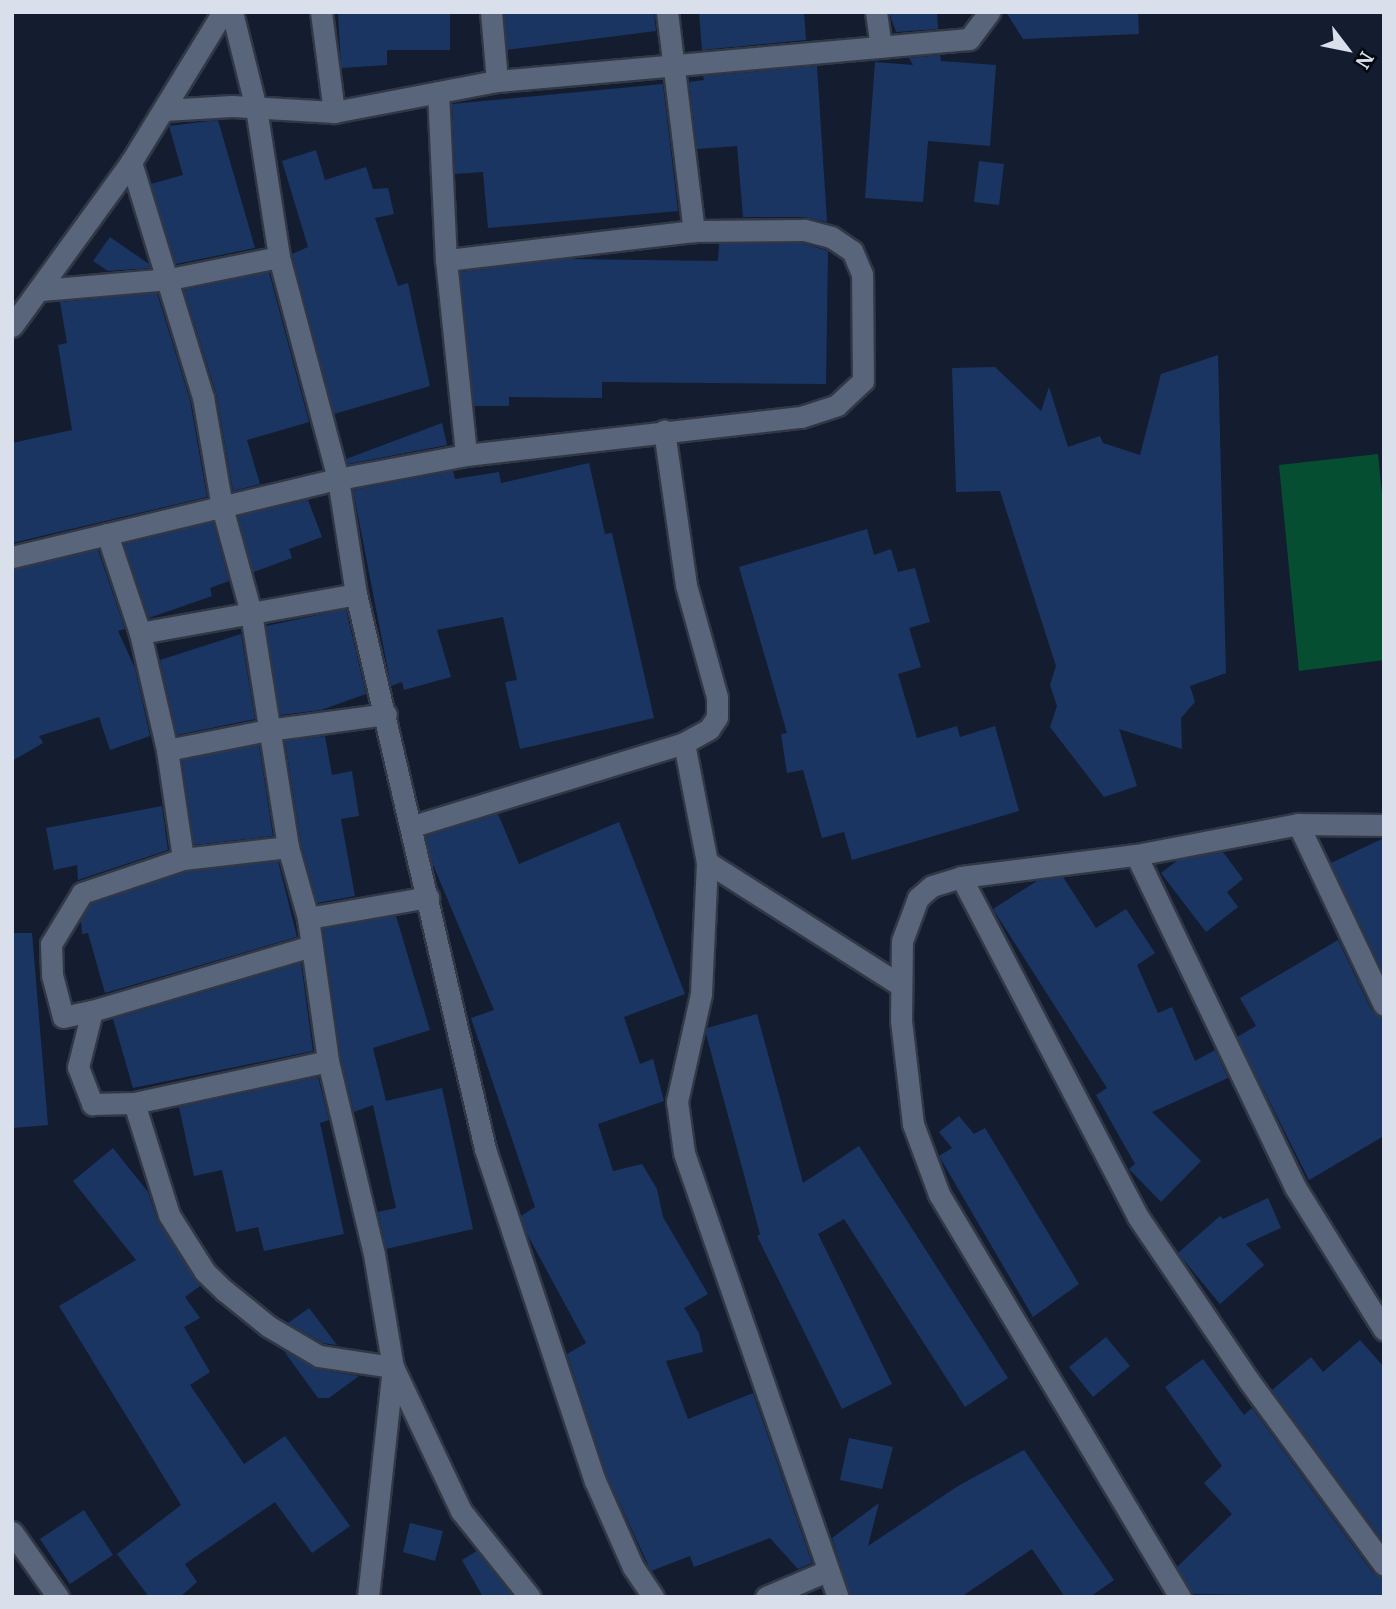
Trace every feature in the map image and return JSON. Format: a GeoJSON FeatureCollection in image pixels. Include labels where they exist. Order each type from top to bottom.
{"type":"FeatureCollection","features":[{"type":"Feature","properties":{"kind":"street"},"geometry":{"type":"LineString","coordinates":[[12,326],[41,290],[131,162],[223,12]]}},
{"type":"Feature","properties":{"kind":"street"},"geometry":{"type":"LineString","coordinates":[[232,12],[256,108],[279,257],[338,479],[356,594],[413,826],[485,1149],[566,1402],[628,1555],[653,1597]]}},
{"type":"Feature","properties":{"kind":"street"},"geometry":{"type":"LineString","coordinates":[[321,12],[334,112]]}},
{"type":"Feature","properties":{"kind":"street"},"geometry":{"type":"LineString","coordinates":[[491,12],[497,81]]}},
{"type":"Feature","properties":{"kind":"street"},"geometry":{"type":"LineString","coordinates":[[667,12],[694,231]]}},
{"type":"Feature","properties":{"kind":"street"},"geometry":{"type":"LineString","coordinates":[[876,12],[881,47]]}},
{"type":"Feature","properties":{"kind":"street"},"geometry":{"type":"LineString","coordinates":[[164,110],[256,108],[334,112],[497,81],[673,62],[969,38],[989,12]]}},
{"type":"Feature","properties":{"kind":"street"},"geometry":{"type":"LineString","coordinates":[[438,92],[446,260],[466,455]]}},
{"type":"Feature","properties":{"kind":"street"},"geometry":{"type":"LineString","coordinates":[[131,162],[170,279],[202,397],[222,508],[251,613],[288,847],[308,918],[328,1060],[374,1254],[393,1367],[461,1511],[530,1597]]}},
{"type":"Feature","properties":{"kind":"street"},"geometry":{"type":"LineString","coordinates":[[12,557],[338,479],[466,455],[664,430],[801,418],[837,405],[863,381],[862,274],[852,251],[831,237],[804,230],[694,231],[446,260]]}},
{"type":"Feature","properties":{"kind":"street"},"geometry":{"type":"LineString","coordinates":[[41,290],[170,279],[279,257]]}},
{"type":"Feature","properties":{"kind":"street"},"geometry":{"type":"LineString","coordinates":[[413,826],[684,743],[709,729],[717,717],[717,697],[686,585],[664,430]]}},
{"type":"Feature","properties":{"kind":"street"},"geometry":{"type":"LineString","coordinates":[[107,534],[140,633],[167,750],[183,859]]}},
{"type":"Feature","properties":{"kind":"street"},"geometry":{"type":"LineString","coordinates":[[140,633],[356,594]]}},
{"type":"Feature","properties":{"kind":"street"},"geometry":{"type":"LineString","coordinates":[[167,750],[268,730],[386,714]]}},
{"type":"Feature","properties":{"kind":"street"},"geometry":{"type":"LineString","coordinates":[[684,743],[707,862],[701,994],[677,1101],[684,1153],[827,1572],[838,1597]]}},
{"type":"Feature","properties":{"kind":"street"},"geometry":{"type":"LineString","coordinates":[[1298,824],[1384,1005]]}},
{"type":"Feature","properties":{"kind":"street"},"geometry":{"type":"LineString","coordinates":[[1180,1597],[939,1194],[913,1124],[901,985],[902,941],[918,898],[932,886],[961,877],[1136,855],[1298,824],[1384,825]]}},
{"type":"Feature","properties":{"kind":"street"},"geometry":{"type":"LineString","coordinates":[[288,847],[183,859],[82,893],[51,944],[52,975],[63,1017],[92,1012],[312,946]]}},
{"type":"Feature","properties":{"kind":"street"},"geometry":{"type":"LineString","coordinates":[[1136,855],[1295,1187],[1384,1330]]}},
{"type":"Feature","properties":{"kind":"street"},"geometry":{"type":"LineString","coordinates":[[707,862],[901,985]]}},
{"type":"Feature","properties":{"kind":"street"},"geometry":{"type":"LineString","coordinates":[[961,877],[1138,1217],[1249,1381],[1384,1565]]}},
{"type":"Feature","properties":{"kind":"street"},"geometry":{"type":"LineString","coordinates":[[308,918],[428,897]]}},
{"type":"Feature","properties":{"kind":"street"},"geometry":{"type":"LineString","coordinates":[[92,1012],[78,1067],[92,1104],[134,1103],[328,1060]]}},
{"type":"Feature","properties":{"kind":"street"},"geometry":{"type":"LineString","coordinates":[[134,1103],[169,1215],[205,1272],[268,1326],[319,1356],[393,1367]]}},
{"type":"Feature","properties":{"kind":"street"},"geometry":{"type":"LineString","coordinates":[[368,1597],[393,1367]]}},
{"type":"Feature","properties":{"kind":"street"},"geometry":{"type":"LineString","coordinates":[[12,1532],[58,1597]]}},
{"type":"Feature","properties":{"kind":"street"},"geometry":{"type":"LineString","coordinates":[[766,1597],[827,1572]]}},
{"type":"Feature","properties":{"kind":"green space"},"geometry":{"type":"Polygon","coordinates":[[[1378,454],[1384,514],[1384,660],[1299,671],[1279,465],[1378,454]]]}},
{"type":"Feature","properties":{"kind":"building"},"geometry":{"type":"Polygon","coordinates":[[[338,12],[450,12],[450,50],[387,50],[387,65],[341,68],[338,12]]]}},
{"type":"Feature","properties":{"kind":"building"},"geometry":{"type":"Polygon","coordinates":[[[504,12],[654,12],[656,31],[507,50],[504,12]]]}},
{"type":"Feature","properties":{"kind":"building"},"geometry":{"type":"Polygon","coordinates":[[[699,12],[804,12],[806,40],[702,50],[699,12]]]}},
{"type":"Feature","properties":{"kind":"building"},"geometry":{"type":"Polygon","coordinates":[[[889,12],[937,12],[938,29],[896,32],[889,12]]]}},
{"type":"Feature","properties":{"kind":"building"},"geometry":{"type":"Polygon","coordinates":[[[1006,12],[1138,12],[1139,34],[1023,39],[1006,12]]]}},
{"type":"Feature","properties":{"kind":"building"},"geometry":{"type":"Polygon","coordinates":[[[940,55],[941,61],[996,65],[990,146],[928,141],[923,202],[865,198],[875,62],[913,65],[909,58],[940,55]]]}},
{"type":"Feature","properties":{"kind":"building"},"geometry":{"type":"Polygon","coordinates":[[[817,66],[827,222],[804,217],[743,217],[737,146],[697,149],[689,82],[704,80],[703,76],[817,66]]]}},
{"type":"Feature","properties":{"kind":"building"},"geometry":{"type":"Polygon","coordinates":[[[663,84],[678,211],[488,228],[483,172],[455,174],[452,104],[663,84]]]}},
{"type":"Feature","properties":{"kind":"building"},"geometry":{"type":"Polygon","coordinates":[[[218,120],[255,248],[176,264],[151,184],[183,175],[169,126],[218,120]]]}},
{"type":"Feature","properties":{"kind":"building"},"geometry":{"type":"Polygon","coordinates":[[[316,150],[325,180],[366,167],[373,189],[388,188],[394,214],[375,218],[398,286],[408,283],[430,386],[334,414],[292,254],[308,247],[282,161],[316,150]]]}},
{"type":"Feature","properties":{"kind":"building"},"geometry":{"type":"Polygon","coordinates":[[[979,161],[1004,164],[999,205],[974,202],[979,161]]]}},
{"type":"Feature","properties":{"kind":"building"},"geometry":{"type":"Polygon","coordinates":[[[110,237],[149,264],[150,268],[108,271],[93,261],[110,237]]]}},
{"type":"Feature","properties":{"kind":"building"},"geometry":{"type":"Polygon","coordinates":[[[802,243],[828,251],[826,384],[602,382],[602,398],[509,397],[509,406],[474,406],[460,272],[564,259],[718,261],[719,244],[802,243]]]}},
{"type":"Feature","properties":{"kind":"building"},"geometry":{"type":"Polygon","coordinates":[[[269,272],[309,422],[247,440],[260,484],[233,491],[216,393],[184,290],[269,272]]]}},
{"type":"Feature","properties":{"kind":"building"},"geometry":{"type":"Polygon","coordinates":[[[157,293],[190,400],[207,497],[12,543],[12,443],[72,430],[58,345],[67,343],[60,302],[157,293]]]}},
{"type":"Feature","properties":{"kind":"building"},"geometry":{"type":"Polygon","coordinates":[[[1218,355],[1226,673],[1190,686],[1195,702],[1181,718],[1182,749],[1119,729],[1137,786],[1104,797],[1050,727],[1057,706],[1050,685],[1056,666],[1000,491],[956,492],[952,368],[995,367],[1041,411],[1049,387],[1068,447],[1100,436],[1103,443],[1140,455],[1161,374],[1218,355]]]}},
{"type":"Feature","properties":{"kind":"building"},"geometry":{"type":"Polygon","coordinates":[[[442,423],[447,445],[348,464],[346,459],[442,423]]]}},
{"type":"Feature","properties":{"kind":"building"},"geometry":{"type":"Polygon","coordinates":[[[589,463],[605,534],[612,533],[654,718],[520,749],[505,682],[517,680],[503,617],[437,630],[451,677],[404,690],[402,682],[391,686],[353,490],[453,471],[455,479],[499,472],[501,483],[589,463]]]}},
{"type":"Feature","properties":{"kind":"building"},"geometry":{"type":"Polygon","coordinates":[[[308,500],[322,537],[289,549],[292,558],[253,572],[238,516],[308,500]]]}},
{"type":"Feature","properties":{"kind":"building"},"geometry":{"type":"Polygon","coordinates":[[[213,522],[229,581],[210,588],[212,596],[149,618],[124,544],[213,522]]]}},
{"type":"Feature","properties":{"kind":"building"},"geometry":{"type":"Polygon","coordinates":[[[867,529],[874,555],[891,549],[898,572],[915,568],[930,622],[909,628],[921,667],[898,674],[917,738],[957,726],[960,737],[995,726],[1019,811],[852,860],[844,832],[822,838],[803,770],[787,773],[781,734],[787,733],[739,567],[867,529]]]}},
{"type":"Feature","properties":{"kind":"building"},"geometry":{"type":"Polygon","coordinates":[[[98,550],[125,629],[118,631],[135,668],[150,736],[110,750],[99,717],[39,736],[43,743],[12,761],[12,570],[98,550]]]}},
{"type":"Feature","properties":{"kind":"building"},"geometry":{"type":"Polygon","coordinates":[[[346,609],[366,694],[321,710],[280,715],[266,626],[346,609]]]}},
{"type":"Feature","properties":{"kind":"building"},"geometry":{"type":"Polygon","coordinates":[[[241,634],[255,719],[177,735],[160,660],[241,634]]]}},
{"type":"Feature","properties":{"kind":"building"},"geometry":{"type":"Polygon","coordinates":[[[325,736],[332,775],[352,771],[359,816],[341,819],[355,896],[317,903],[301,844],[285,741],[325,736]]]}},
{"type":"Feature","properties":{"kind":"building"},"geometry":{"type":"Polygon","coordinates":[[[259,745],[273,836],[194,845],[182,760],[259,745]]]}},
{"type":"Feature","properties":{"kind":"building"},"geometry":{"type":"Polygon","coordinates":[[[162,806],[168,850],[78,880],[77,865],[54,870],[46,828],[162,806]]]}},
{"type":"Feature","properties":{"kind":"building"},"geometry":{"type":"Polygon","coordinates":[[[498,814],[519,864],[619,822],[685,994],[624,1017],[640,1064],[653,1059],[664,1101],[598,1124],[613,1171],[642,1164],[657,1189],[663,1217],[708,1294],[684,1308],[699,1333],[703,1352],[666,1361],[688,1419],[753,1393],[812,1563],[798,1569],[770,1538],[694,1567],[690,1556],[651,1571],[607,1476],[567,1354],[586,1343],[526,1232],[521,1216],[535,1207],[471,1018],[494,1010],[431,860],[426,836],[498,814]]]}},
{"type":"Feature","properties":{"kind":"building"},"geometry":{"type":"Polygon","coordinates":[[[1384,838],[1384,974],[1331,863],[1384,838]]]}},
{"type":"Feature","properties":{"kind":"building"},"geometry":{"type":"Polygon","coordinates":[[[1223,852],[1243,879],[1227,892],[1238,907],[1206,932],[1161,873],[1178,860],[1223,852]]]}},
{"type":"Feature","properties":{"kind":"building"},"geometry":{"type":"Polygon","coordinates":[[[278,861],[297,937],[105,993],[88,933],[82,934],[81,920],[91,904],[186,872],[278,861]]]}},
{"type":"Feature","properties":{"kind":"building"},"geometry":{"type":"Polygon","coordinates":[[[1063,877],[1096,928],[1126,909],[1155,953],[1137,965],[1158,1013],[1172,1007],[1195,1061],[1215,1050],[1228,1078],[1152,1112],[1201,1161],[1161,1202],[1129,1169],[1135,1164],[1096,1095],[1107,1088],[993,909],[1037,881],[1063,877]]]}},
{"type":"Feature","properties":{"kind":"building"},"geometry":{"type":"Polygon","coordinates":[[[396,916],[430,1030],[373,1048],[386,1101],[442,1088],[473,1229],[386,1249],[378,1212],[396,1208],[373,1105],[354,1112],[341,1059],[323,929],[396,916]]]}},
{"type":"Feature","properties":{"kind":"building"},"geometry":{"type":"Polygon","coordinates":[[[12,933],[32,933],[48,1125],[12,1128],[12,933]]]}},
{"type":"Feature","properties":{"kind":"building"},"geometry":{"type":"Polygon","coordinates":[[[1338,940],[1372,1011],[1384,1018],[1384,1136],[1309,1180],[1237,1037],[1256,1026],[1240,998],[1338,940]]]}},
{"type":"Feature","properties":{"kind":"building"},"geometry":{"type":"Polygon","coordinates":[[[301,963],[313,1051],[133,1088],[113,1019],[301,963]]]}},
{"type":"Feature","properties":{"kind":"building"},"geometry":{"type":"Polygon","coordinates":[[[757,1014],[803,1183],[859,1146],[1008,1378],[965,1407],[844,1219],[818,1234],[892,1384],[842,1409],[757,1236],[760,1234],[706,1034],[707,1028],[757,1014]]]}},
{"type":"Feature","properties":{"kind":"building"},"geometry":{"type":"Polygon","coordinates":[[[318,1077],[329,1120],[320,1123],[344,1234],[264,1251],[258,1227],[236,1232],[222,1170],[194,1176],[179,1107],[318,1077]]]}},
{"type":"Feature","properties":{"kind":"building"},"geometry":{"type":"Polygon","coordinates":[[[959,1116],[974,1134],[985,1128],[1079,1284],[1033,1317],[939,1156],[952,1148],[939,1132],[959,1116]]]}},
{"type":"Feature","properties":{"kind":"building"},"geometry":{"type":"Polygon","coordinates":[[[113,1148],[148,1192],[158,1222],[200,1286],[185,1297],[200,1318],[184,1327],[210,1372],[190,1385],[244,1464],[285,1436],[350,1526],[312,1553],[275,1502],[185,1564],[197,1582],[180,1597],[149,1597],[117,1554],[181,1505],[59,1306],[136,1260],[73,1181],[113,1148]]]}},
{"type":"Feature","properties":{"kind":"building"},"geometry":{"type":"Polygon","coordinates":[[[1268,1198],[1281,1228],[1246,1244],[1264,1265],[1220,1304],[1178,1253],[1220,1216],[1223,1219],[1268,1198]]]}},
{"type":"Feature","properties":{"kind":"building"},"geometry":{"type":"Polygon","coordinates":[[[309,1308],[337,1345],[323,1343],[288,1323],[309,1308]]]}},
{"type":"Feature","properties":{"kind":"building"},"geometry":{"type":"Polygon","coordinates":[[[1106,1337],[1130,1366],[1093,1397],[1069,1367],[1106,1337]]]}},
{"type":"Feature","properties":{"kind":"building"},"geometry":{"type":"Polygon","coordinates":[[[1360,1340],[1384,1367],[1384,1542],[1272,1390],[1311,1357],[1323,1372],[1360,1340]]]}},
{"type":"Feature","properties":{"kind":"building"},"geometry":{"type":"Polygon","coordinates":[[[284,1351],[317,1369],[359,1376],[329,1398],[318,1398],[284,1351]]]}},
{"type":"Feature","properties":{"kind":"building"},"geometry":{"type":"Polygon","coordinates":[[[1203,1359],[1244,1415],[1252,1408],[1373,1573],[1384,1578],[1384,1597],[1192,1594],[1177,1567],[1232,1514],[1204,1483],[1222,1466],[1165,1387],[1203,1359]]]}},
{"type":"Feature","properties":{"kind":"building"},"geometry":{"type":"Polygon","coordinates":[[[849,1438],[893,1447],[882,1489],[840,1480],[849,1438]]]}},
{"type":"Feature","properties":{"kind":"building"},"geometry":{"type":"Polygon","coordinates":[[[1024,1450],[1114,1580],[1090,1597],[1065,1597],[1032,1549],[961,1597],[851,1597],[832,1538],[879,1503],[868,1546],[958,1486],[1024,1450]]]}},
{"type":"Feature","properties":{"kind":"building"},"geometry":{"type":"Polygon","coordinates":[[[84,1510],[113,1555],[70,1584],[40,1539],[84,1510]]]}},
{"type":"Feature","properties":{"kind":"building"},"geometry":{"type":"Polygon","coordinates":[[[410,1523],[443,1531],[435,1561],[403,1552],[410,1523]]]}},
{"type":"Feature","properties":{"kind":"building"},"geometry":{"type":"Polygon","coordinates":[[[477,1551],[513,1597],[483,1597],[462,1560],[477,1551]]]}}]}
